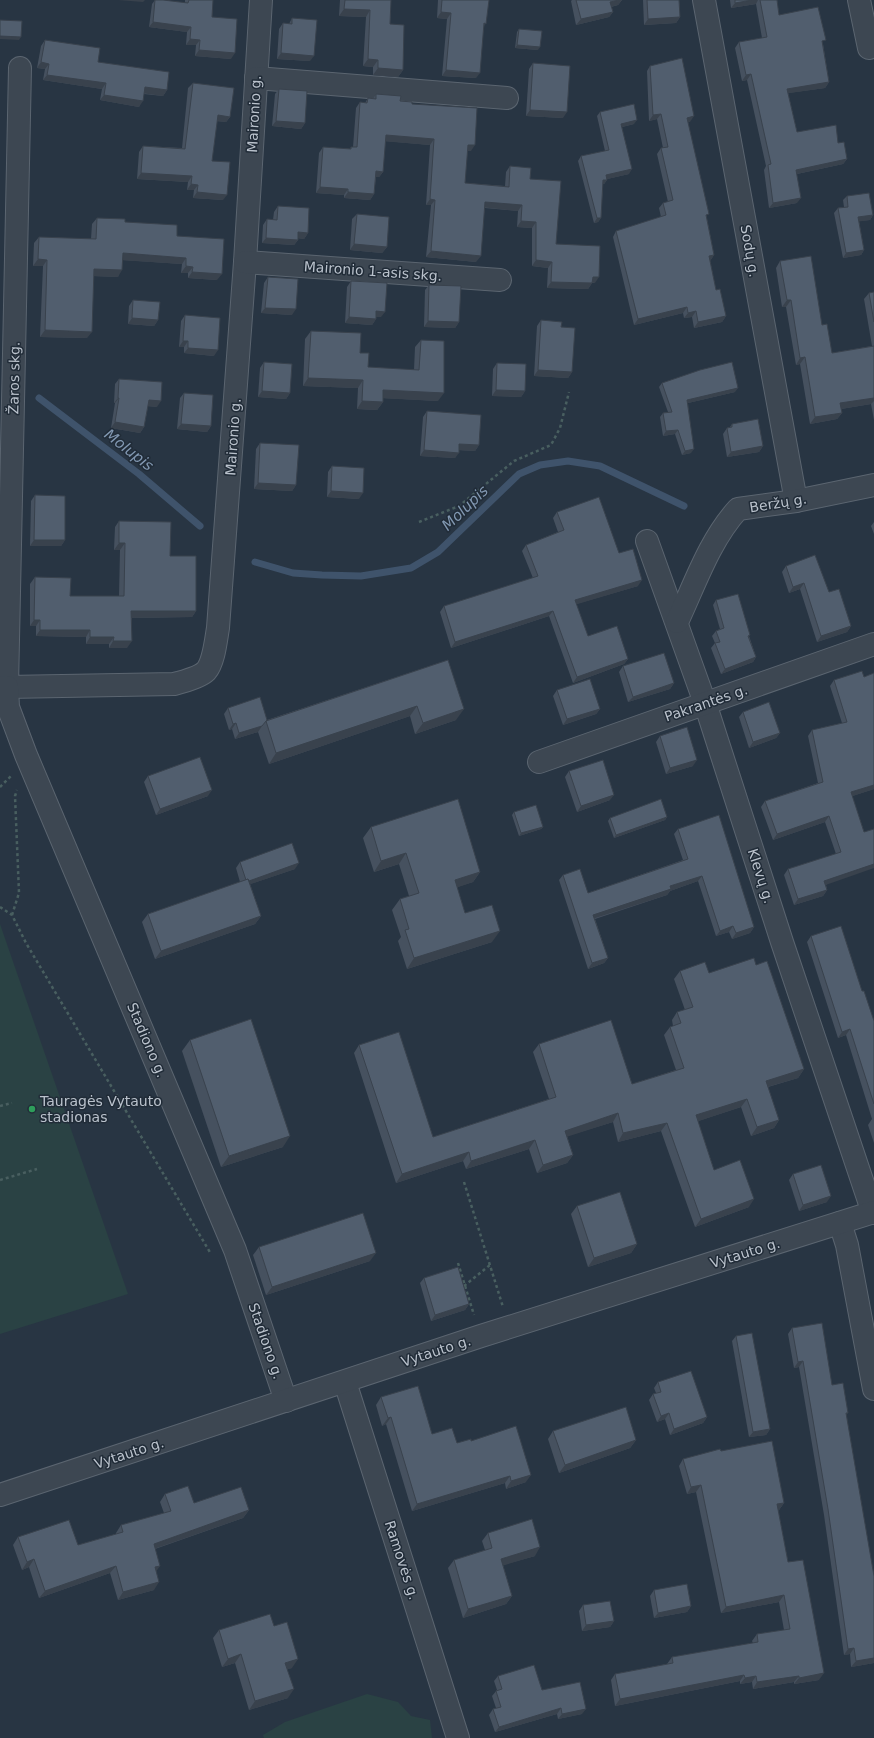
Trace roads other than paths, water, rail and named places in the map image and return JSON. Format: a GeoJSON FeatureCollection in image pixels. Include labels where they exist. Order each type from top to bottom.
{"type":"FeatureCollection","features":[{"type":"Feature","properties":{"kind":"street","name":"Maironio g."},"geometry":{"type":"LineString","coordinates":[[4,688],[174,684],[191,679],[206,671],[213,655],[218,628],[245,262],[260,0]]}},
{"type":"Feature","properties":{"kind":"street","name":"Sodų g."},"geometry":{"type":"LineString","coordinates":[[704,0],[796,501]]}},
{"type":"Feature","properties":{"kind":"street"},"geometry":{"type":"LineString","coordinates":[[859,0],[869,48]]}},
{"type":"Feature","properties":{"kind":"street","name":"Žaros skg."},"geometry":{"type":"LineString","coordinates":[[4,688],[20,68]]}},
{"type":"Feature","properties":{"kind":"street"},"geometry":{"type":"LineString","coordinates":[[256,78],[507,98]]}},
{"type":"Feature","properties":{"kind":"street","name":"Maironio 1-asis skg."},"geometry":{"type":"LineString","coordinates":[[245,262],[500,280]]}},
{"type":"Feature","properties":{"kind":"street","name":"Beržų g."},"geometry":{"type":"LineString","coordinates":[[677,622],[712,546],[724,524],[738,509],[796,501],[874,485]]}},
{"type":"Feature","properties":{"kind":"street","name":"Klevų g."},"geometry":{"type":"LineString","coordinates":[[647,541],[705,703],[782,942],[874,1213]]}},
{"type":"Feature","properties":{"kind":"street","name":"Pakrantės g."},"geometry":{"type":"LineString","coordinates":[[539,762],[874,644]]}},
{"type":"Feature","properties":{"kind":"street","name":"Stadiono g."},"geometry":{"type":"LineString","coordinates":[[4,688],[8,707],[26,755],[235,1250],[286,1401]]}},
{"type":"Feature","properties":{"kind":"street","name":"Vytauto g."},"geometry":{"type":"LineString","coordinates":[[0,1496],[506,1328],[874,1213]]}},
{"type":"Feature","properties":{"kind":"street"},"geometry":{"type":"LineString","coordinates":[[840,1223],[847,1245],[874,1389]]}},
{"type":"Feature","properties":{"kind":"street","name":"Ramovės g."},"geometry":{"type":"LineString","coordinates":[[345,1382],[458,1738]]}},
{"type":"Feature","properties":{"kind":"waterway","name":"Molupis"},"geometry":{"type":"LineString","coordinates":[[39,398],[139,474],[200,526]]}},
{"type":"Feature","properties":{"kind":"waterway","name":"Molupis"},"geometry":{"type":"LineString","coordinates":[[255,562],[293,573],[322,575],[361,576],[411,568],[438,552],[519,474],[540,465],[568,461],[600,466],[684,506]]}},
{"type":"Feature","properties":{"kind":"place","name":"Tauragės Vytauto stadionas"},"geometry":{"type":"Point","coordinates":[32,1109]}}]}
